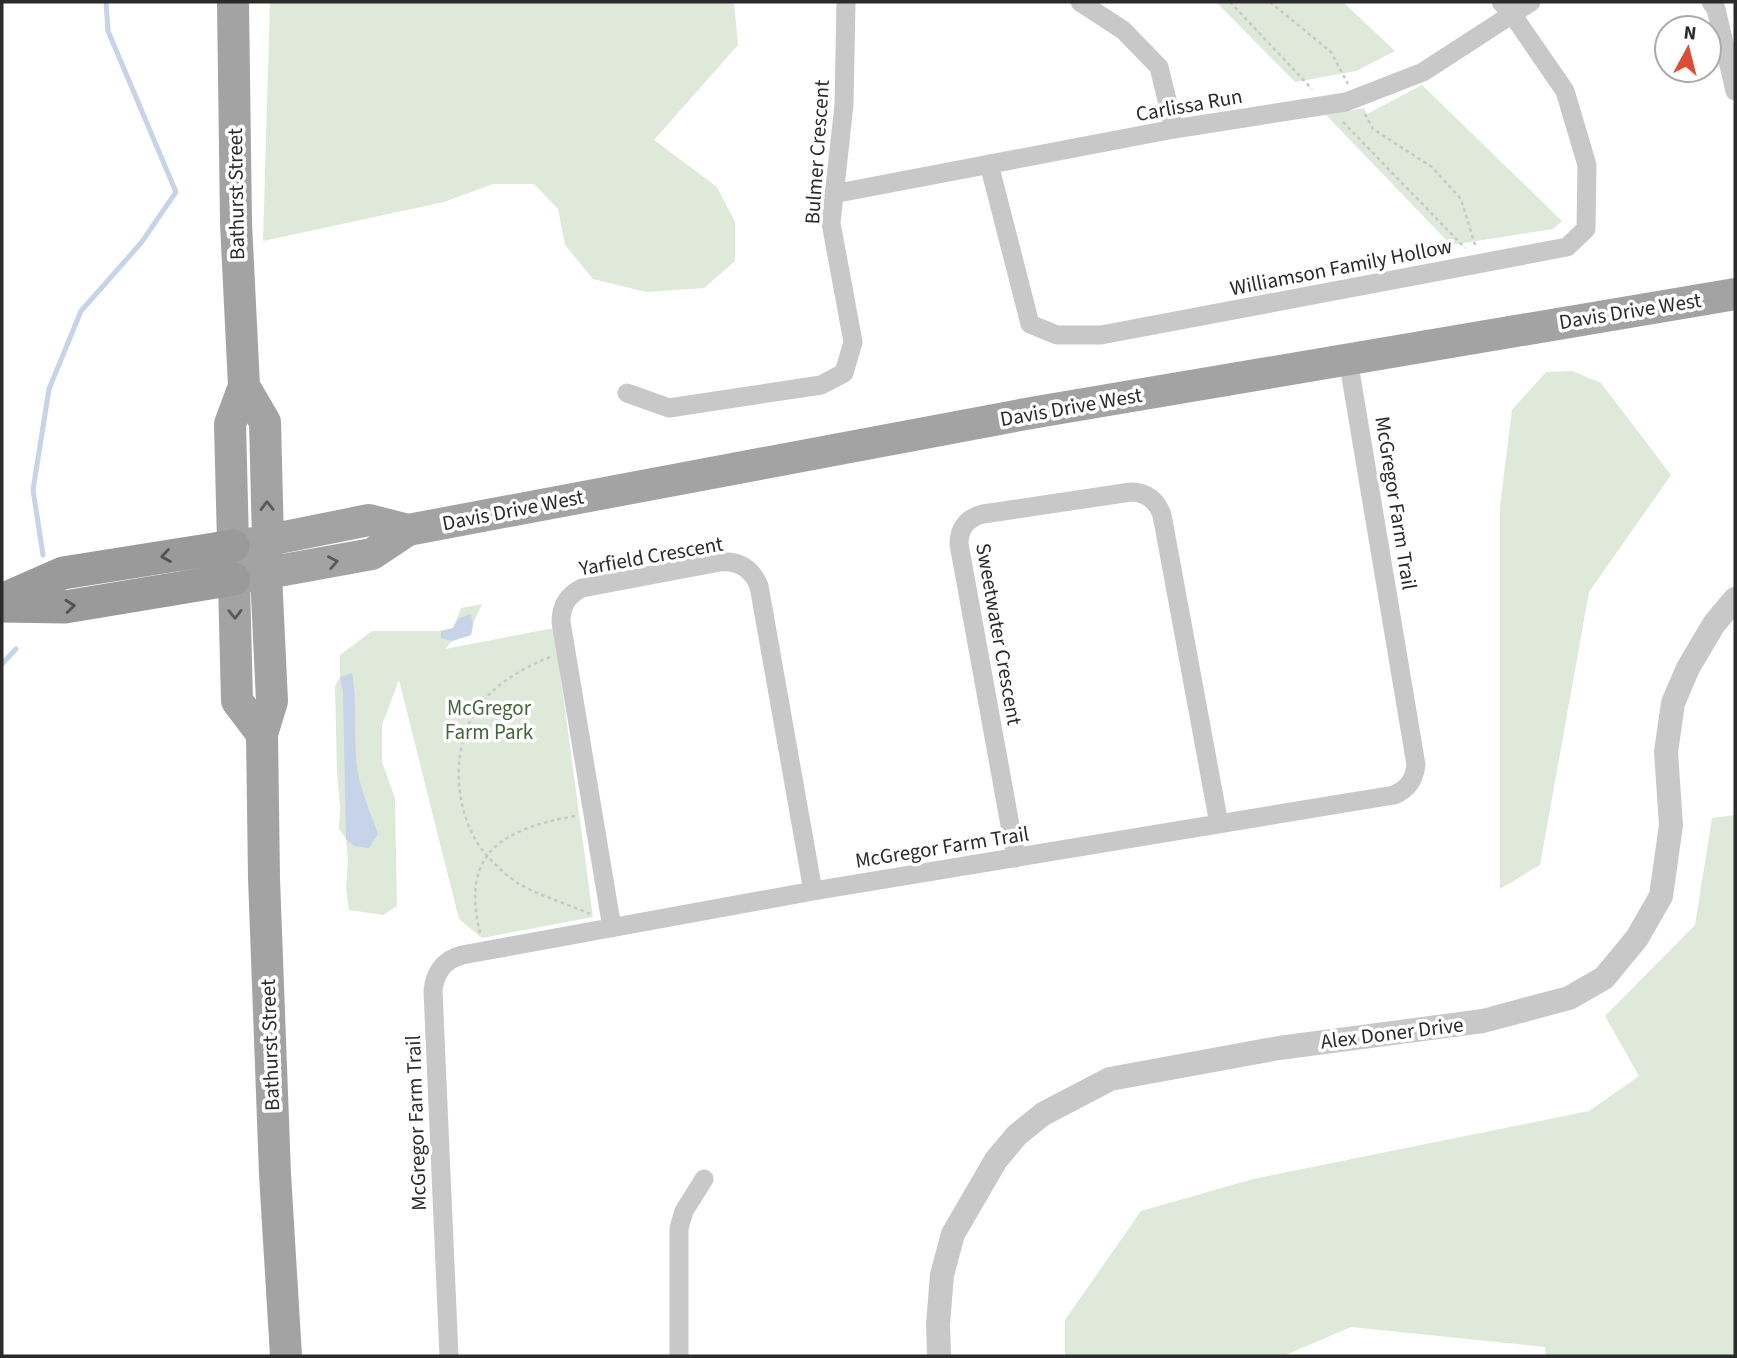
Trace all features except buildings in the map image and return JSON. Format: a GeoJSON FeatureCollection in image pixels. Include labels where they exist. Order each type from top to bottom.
{"type":"FeatureCollection","features":[{"type":"Feature","properties":{"kind":"highway","name":"Davis Drive West"},"geometry":{"type":"LineString","coordinates":[[2,600],[62,573],[233,546]]}},
{"type":"Feature","properties":{"kind":"highway","name":"Davis Drive West"},"geometry":{"type":"LineString","coordinates":[[2,606],[65,607],[250,577]]}},
{"type":"Feature","properties":{"kind":"main road","name":"Bathurst Street"},"geometry":{"type":"LineString","coordinates":[[233,2],[236,223],[244,386],[230,424],[233,546],[250,577]]}},
{"type":"Feature","properties":{"kind":"main road","name":"Davis Drive West"},"geometry":{"type":"LineString","coordinates":[[250,577],[372,554],[408,530],[1017,416],[1735,294]]}},
{"type":"Feature","properties":{"kind":"main road","name":"Bathurst Street"},"geometry":{"type":"LineString","coordinates":[[244,386],[265,422],[268,541],[250,577],[237,701],[262,734],[264,878],[275,1174],[286,1356]]}},
{"type":"Feature","properties":{"kind":"main road","name":"Davis Drive West"},"geometry":{"type":"LineString","coordinates":[[233,546],[369,520],[408,530]]}},
{"type":"Feature","properties":{"kind":"street","name":"Bulmer Crescent"},"geometry":{"type":"LineString","coordinates":[[627,393],[669,408],[821,385],[844,373],[853,342],[831,223],[844,105],[846,2]]}},
{"type":"Feature","properties":{"kind":"street"},"geometry":{"type":"LineString","coordinates":[[1080,2],[1123,30],[1159,67],[1174,129]]}},
{"type":"Feature","properties":{"kind":"street","name":"Carlissa Run"},"geometry":{"type":"LineString","coordinates":[[833,194],[1174,129],[1356,98],[1423,72],[1507,8],[1531,2]]}},
{"type":"Feature","properties":{"kind":"street"},"geometry":{"type":"LineString","coordinates":[[1712,2],[1716,9],[1735,91]]}},
{"type":"Feature","properties":{"kind":"street","name":"Williamson Family Hollow"},"geometry":{"type":"LineString","coordinates":[[989,164],[1030,324],[1057,335],[1101,335],[1567,247],[1586,229],[1587,164],[1565,91],[1507,8]]}},
{"type":"Feature","properties":{"kind":"street","name":"McGregor Farm Trail"},"geometry":{"type":"LineString","coordinates":[[449,1356],[433,991],[435,979],[447,962],[463,955],[611,925],[1394,795],[1407,787],[1415,773],[1414,751],[1348,359]]}},
{"type":"Feature","properties":{"kind":"street","name":"Sweetwater Crescent"},"geometry":{"type":"LineString","coordinates":[[1016,858],[958,544],[963,526],[979,515],[1131,492],[1145,494],[1156,503],[1162,515],[1219,824]]}},
{"type":"Feature","properties":{"kind":"street","name":"Yarfield Crescent"},"geometry":{"type":"LineString","coordinates":[[611,925],[561,622],[562,611],[568,598],[579,590],[725,562],[740,564],[748,569],[759,586],[813,891]]}},
{"type":"Feature","properties":{"kind":"street","name":"Alex Doner Drive"},"geometry":{"type":"LineString","coordinates":[[939,1356],[938,1324],[942,1275],[953,1234],[996,1160],[1017,1135],[1042,1114],[1110,1079],[1279,1048],[1483,1021],[1569,998],[1604,978],[1637,938],[1661,896],[1671,825],[1666,752],[1673,703],[1688,668],[1714,624],[1735,599]]}},
{"type":"Feature","properties":{"kind":"street"},"geometry":{"type":"LineString","coordinates":[[679,1356],[679,1228],[684,1211],[704,1179]]}},
{"type":"Feature","properties":{"kind":"path"},"geometry":{"type":"LineString","coordinates":[[1230,2],[1481,264]]}},
{"type":"Feature","properties":{"kind":"path"},"geometry":{"type":"LineString","coordinates":[[1269,2],[1331,52],[1373,129],[1432,167],[1461,200],[1481,264]]}},
{"type":"Feature","properties":{"kind":"path"},"geometry":{"type":"LineString","coordinates":[[566,651],[508,677],[479,706],[462,742],[457,782],[466,821],[487,856],[520,885],[611,925]]}},
{"type":"Feature","properties":{"kind":"path"},"geometry":{"type":"LineString","coordinates":[[482,939],[474,901],[477,877],[487,856],[504,839],[525,828],[593,813]]}},
{"type":"Feature","properties":{"kind":"green space"},"geometry":{"type":"Polygon","coordinates":[[[270,2],[734,2],[738,45],[654,140],[717,187],[735,222],[735,261],[704,288],[646,292],[593,279],[565,245],[558,209],[534,184],[493,184],[444,202],[263,241],[270,2]]]}},
{"type":"Feature","properties":{"kind":"green space"},"geometry":{"type":"Polygon","coordinates":[[[1216,2],[1343,2],[1395,51],[1356,71],[1295,82],[1216,2]]]}},
{"type":"Feature","properties":{"kind":"green space"},"geometry":{"type":"Polygon","coordinates":[[[1422,85],[1562,221],[1553,229],[1451,245],[1326,115],[1364,108],[1367,114],[1422,85]]]}},
{"type":"Feature","properties":{"kind":"green space"},"geometry":{"type":"Polygon","coordinates":[[[1572,371],[1601,383],[1671,475],[1589,592],[1540,865],[1500,889],[1500,506],[1512,410],[1546,372],[1572,371]]]}},
{"type":"Feature","properties":{"kind":"green space","name":"McGregor Farm Park"},"geometry":{"type":"Polygon","coordinates":[[[482,604],[471,635],[452,641],[445,649],[554,628],[593,917],[482,938],[459,919],[399,680],[382,725],[382,762],[395,798],[397,906],[383,915],[349,910],[346,889],[346,839],[339,829],[335,686],[340,677],[340,655],[372,631],[441,631],[453,628],[461,608],[482,604]]]}},
{"type":"Feature","properties":{"kind":"green space"},"geometry":{"type":"Polygon","coordinates":[[[1735,815],[1735,1356],[1546,1356],[1545,1347],[1351,1327],[1283,1356],[1065,1356],[1065,1320],[1141,1211],[1253,1179],[1589,1111],[1639,1076],[1605,1016],[1695,925],[1712,818],[1735,815]]]}},
{"type":"Feature","properties":{"kind":"water"},"geometry":{"type":"Polygon","coordinates":[[[471,614],[471,635],[452,641],[441,638],[441,631],[453,628],[459,618],[471,614]]]}},
{"type":"Feature","properties":{"kind":"water"},"geometry":{"type":"Polygon","coordinates":[[[352,673],[357,766],[364,796],[378,834],[369,848],[354,846],[346,839],[343,692],[340,677],[352,673]]]}},
{"type":"Feature","properties":{"kind":"waterway"},"geometry":{"type":"LineString","coordinates":[[43,555],[33,490],[49,389],[81,311],[141,243],[176,192],[108,31],[106,2]]}},
{"type":"Feature","properties":{"kind":"waterway"},"geometry":{"type":"LineString","coordinates":[[2,664],[16,649]]}}]}
